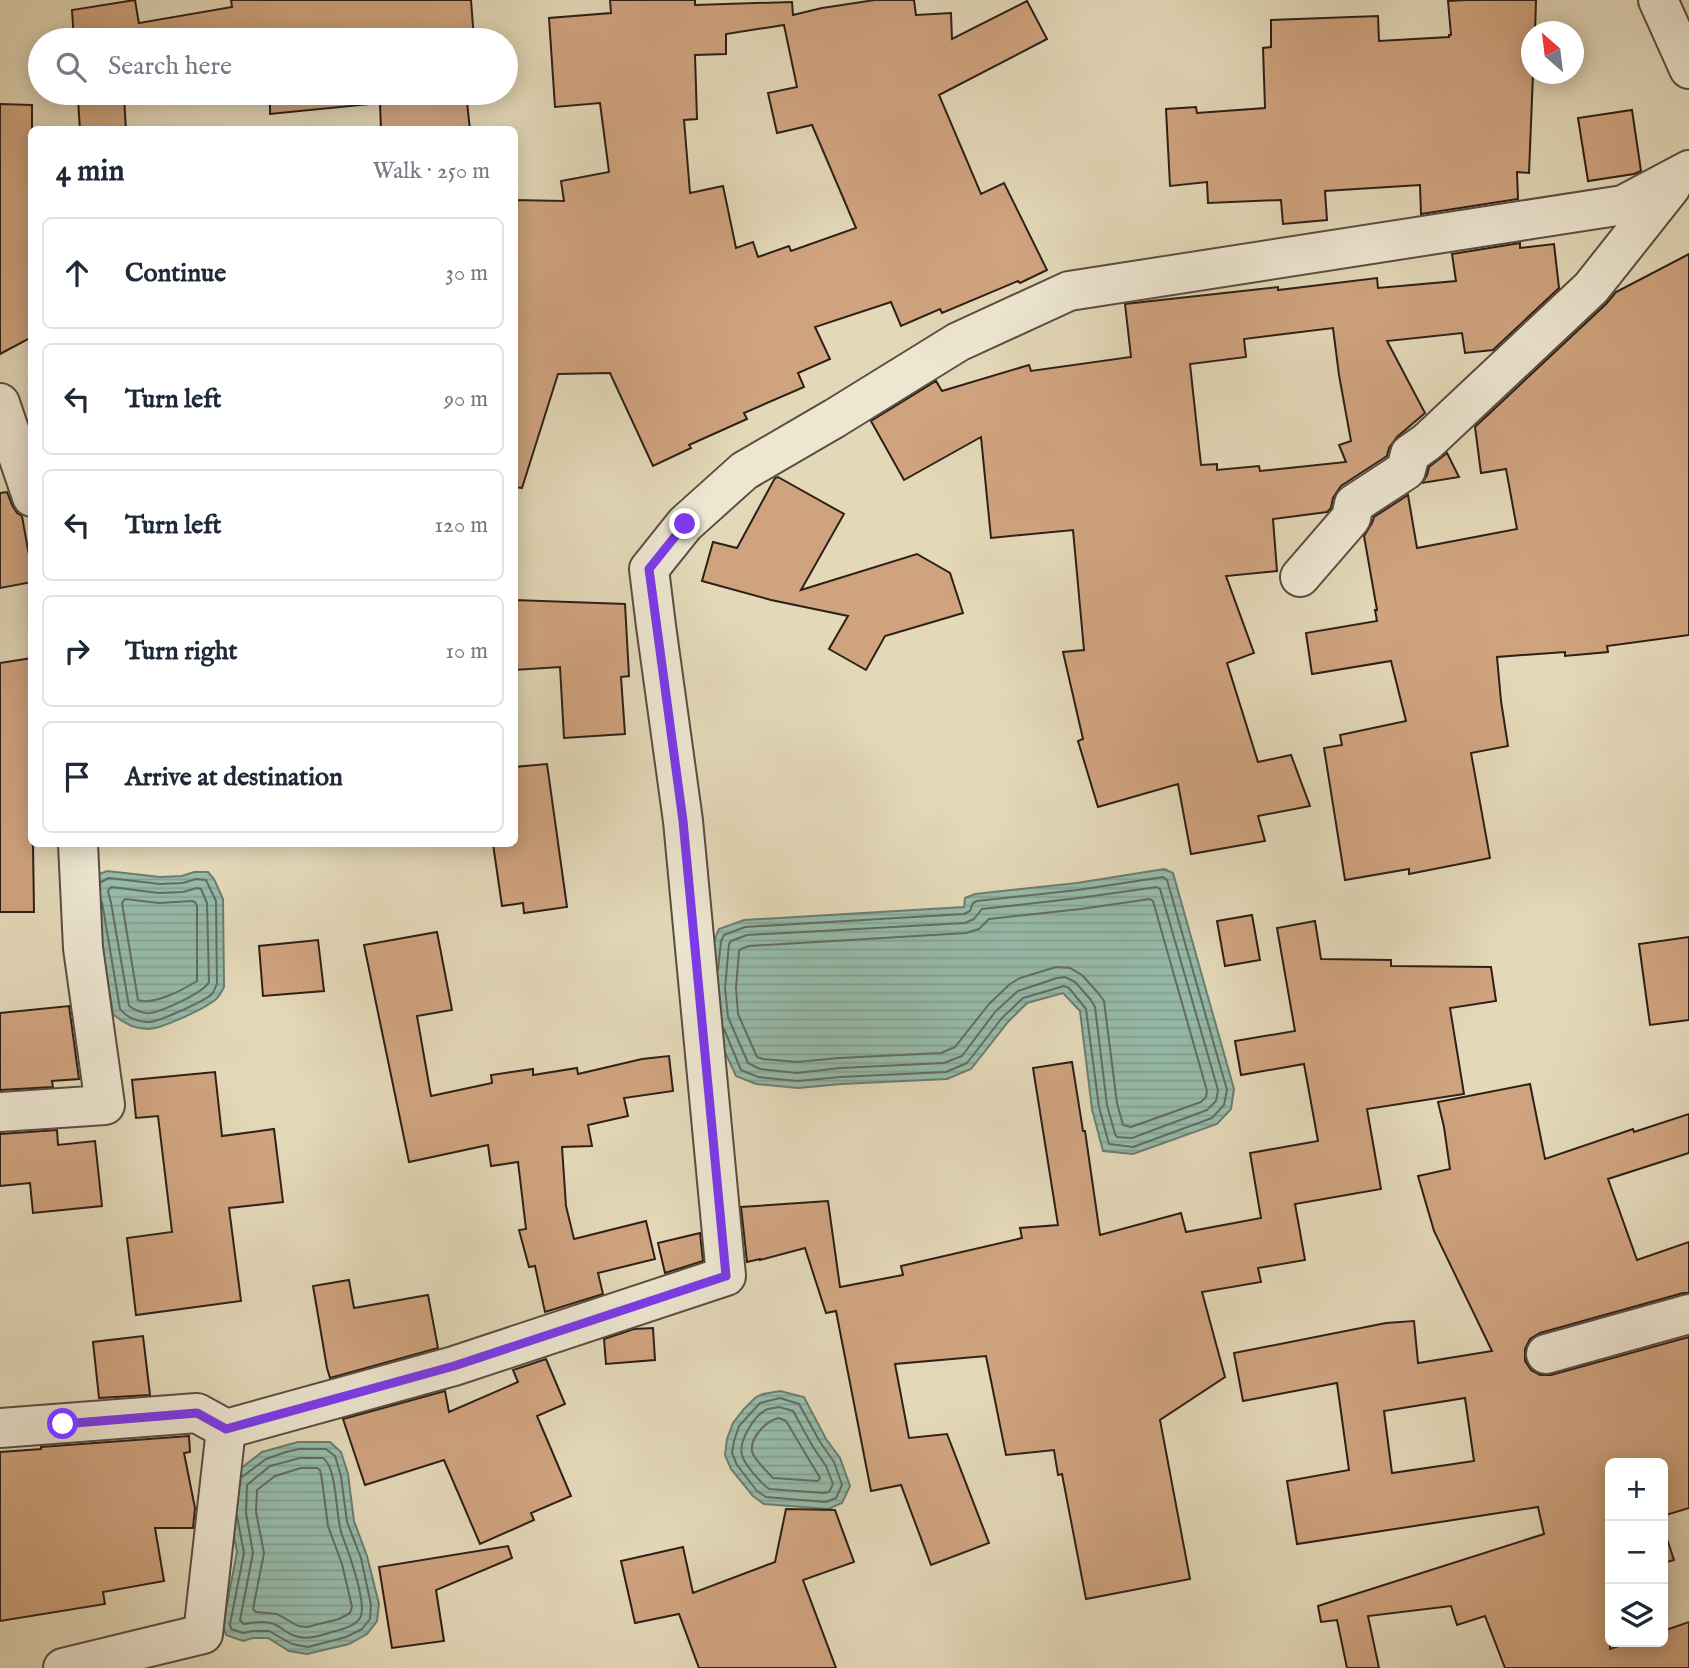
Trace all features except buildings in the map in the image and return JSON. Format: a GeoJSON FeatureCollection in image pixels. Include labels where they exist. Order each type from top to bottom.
{"type":"FeatureCollection","features":[{"type":"Feature","properties":{"kind":"street"},"geometry":{"type":"LineString","coordinates":[[1658,0],[1689,69]]}},
{"type":"Feature","properties":{"kind":"street"},"geometry":{"type":"LineString","coordinates":[[1300,577],[1351,517],[1354,504],[1406,470],[1410,454],[1427,442],[1591,288],[1685,173]]}},
{"type":"Feature","properties":{"kind":"street"},"geometry":{"type":"LineString","coordinates":[[0,1428],[197,1413],[226,1429],[454,1366],[726,1276],[683,821],[649,569],[685,524],[744,471],[958,342],[1069,291],[1623,205],[1685,173]]}},
{"type":"Feature","properties":{"kind":"street"},"geometry":{"type":"LineString","coordinates":[[0,403],[28,485]]}},
{"type":"Feature","properties":{"kind":"street"},"geometry":{"type":"LineString","coordinates":[[0,1112],[105,1105],[83,948],[78,847]]}},
{"type":"Feature","properties":{"kind":"street"},"geometry":{"type":"LineString","coordinates":[[1546,1354],[1689,1314]]}},
{"type":"Feature","properties":{"kind":"street"},"geometry":{"type":"LineString","coordinates":[[63,1668],[203,1634],[226,1429]]}},
{"type":"Feature","properties":{"kind":"water"},"geometry":{"type":"Polygon","coordinates":[[[1164,869],[1173,873],[1234,1089],[1231,1109],[1217,1124],[1133,1154],[1103,1151],[1092,1109],[1080,1011],[1063,993],[1027,1003],[1008,1022],[971,1069],[947,1079],[798,1088],[756,1084],[736,1076],[717,1035],[711,1011],[710,987],[711,961],[719,929],[744,920],[964,907],[965,898],[975,894],[1077,883],[1164,869]]]}},
{"type":"Feature","properties":{"kind":"water"},"geometry":{"type":"Polygon","coordinates":[[[107,871],[160,877],[208,872],[214,879],[223,899],[224,987],[215,1000],[182,1018],[148,1029],[129,1025],[113,1014],[96,906],[97,875],[107,871]]]}},
{"type":"Feature","properties":{"kind":"water"},"geometry":{"type":"Polygon","coordinates":[[[780,1391],[804,1397],[826,1439],[840,1458],[850,1486],[842,1503],[828,1509],[764,1504],[753,1496],[731,1469],[725,1455],[733,1423],[756,1397],[780,1391]]]}},
{"type":"Feature","properties":{"kind":"water"},"geometry":{"type":"Polygon","coordinates":[[[298,1442],[330,1442],[341,1452],[348,1474],[354,1521],[367,1556],[379,1604],[377,1621],[367,1634],[349,1644],[307,1654],[289,1651],[268,1638],[243,1641],[226,1635],[223,1625],[237,1552],[232,1527],[236,1472],[262,1452],[298,1442]]]}},
{"type":"Feature","properties":{"kind":"route"},"geometry":{"type":"LineString","coordinates":[[63,1424],[197,1413],[226,1429],[454,1366],[726,1276],[683,821],[649,569],[685,524]]}}]}
